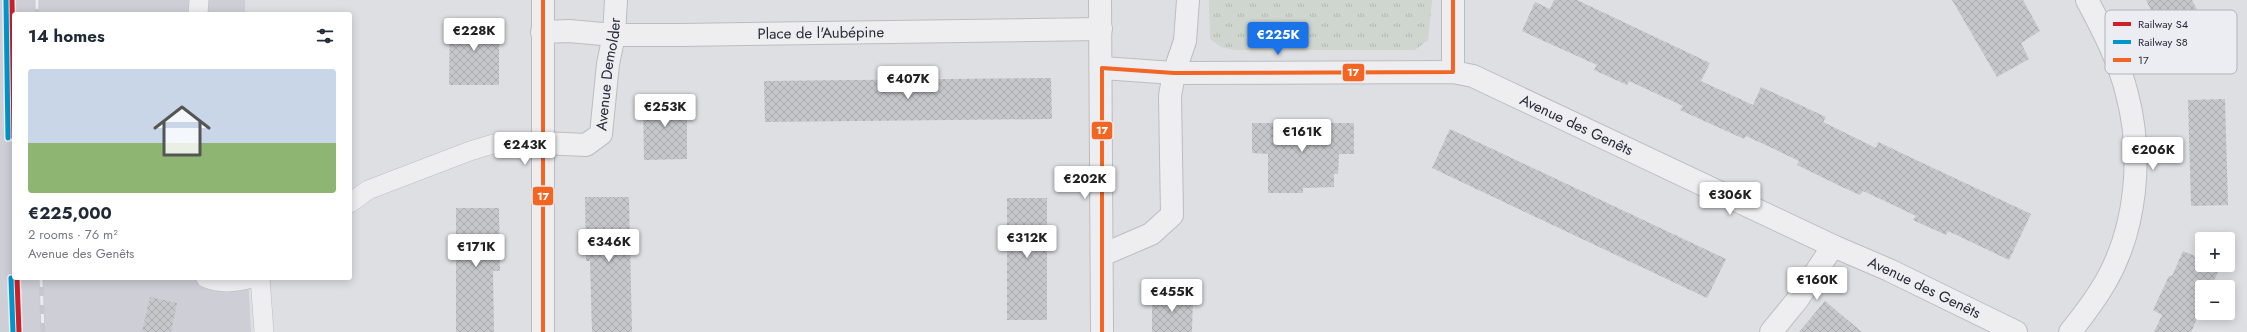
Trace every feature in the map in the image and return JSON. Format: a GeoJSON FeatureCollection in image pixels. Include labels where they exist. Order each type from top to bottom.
{"type":"FeatureCollection","features":[{"type":"Feature","properties":{"kind":"street"},"geometry":{"type":"LineString","coordinates":[[542,332],[543,0]]}},
{"type":"Feature","properties":{"kind":"street","name":"Avenue Demolder"},"geometry":{"type":"LineString","coordinates":[[542,143],[586,145],[601,134],[608,64],[614,35],[616,0]]}},
{"type":"Feature","properties":{"kind":"street"},"geometry":{"type":"LineString","coordinates":[[1100,0],[1102,68],[1102,332]]}},
{"type":"Feature","properties":{"kind":"street"},"geometry":{"type":"LineString","coordinates":[[1102,255],[1150,234],[1172,215],[1170,96],[1174,73],[1185,41],[1188,0]]}},
{"type":"Feature","properties":{"kind":"street"},"geometry":{"type":"LineString","coordinates":[[1453,0],[1453,72]]}},
{"type":"Feature","properties":{"kind":"street"},"geometry":{"type":"LineString","coordinates":[[2087,0],[2105,34]]}},
{"type":"Feature","properties":{"kind":"street","name":"Place de l'Aubépine"},"geometry":{"type":"LineString","coordinates":[[542,32],[568,31],[614,35],[1101,29]]}},
{"type":"Feature","properties":{"kind":"street","name":"Avenue des Genêts"},"geometry":{"type":"LineString","coordinates":[[1102,68],[1174,73],[1453,72],[1472,76],[1833,246],[1889,270],[2016,332]]}},
{"type":"Feature","properties":{"kind":"street"},"geometry":{"type":"LineString","coordinates":[[2070,332],[2105,283],[2115,262],[2128,217],[2136,172],[2136,149],[2127,94],[2120,74]]}},
{"type":"Feature","properties":{"kind":"street"},"geometry":{"type":"LineString","coordinates":[[1770,332],[1798,299],[1833,246]]}},
{"type":"Feature","properties":{"kind":"lane"},"geometry":{"type":"LineString","coordinates":[[198,12],[199,0]]}},
{"type":"Feature","properties":{"kind":"lane"},"geometry":{"type":"LineString","coordinates":[[352,202],[368,190],[470,151],[493,144],[542,143]]}},
{"type":"Feature","properties":{"kind":"lane"},"geometry":{"type":"LineString","coordinates":[[212,280],[221,283],[244,280]]}},
{"type":"Feature","properties":{"kind":"lane"},"geometry":{"type":"LineString","coordinates":[[260,280],[264,332]]}},
{"type":"Feature","properties":{"kind":"shaded area"},"geometry":{"type":"Polygon","coordinates":[[[0,0],[245,0],[245,12],[12,12],[12,280],[248,280],[251,332],[0,332],[0,0]]]}},
{"type":"Feature","properties":{"kind":"green space"},"geometry":{"type":"Polygon","coordinates":[[[1209,0],[1432,0],[1428,40],[1415,50],[1235,50],[1221,47],[1210,39],[1209,0]]]}},
{"type":"Feature","properties":{"kind":"building"},"geometry":{"type":"Polygon","coordinates":[[[1554,0],[1577,0],[1710,63],[1701,81],[1753,105],[1761,87],[1826,117],[1823,122],[1876,148],[1878,142],[2031,214],[2009,260],[1948,231],[1946,235],[1913,220],[1916,216],[1863,191],[1860,195],[1840,186],[1797,165],[1799,161],[1746,136],[1744,139],[1680,110],[1683,106],[1629,81],[1627,85],[1594,70],[1597,65],[1522,31],[1535,2],[1550,9],[1554,0]]]}},
{"type":"Feature","properties":{"kind":"building"},"geometry":{"type":"Polygon","coordinates":[[[1952,0],[2023,0],[2040,31],[2021,43],[2029,59],[1997,77],[1952,0]]]}},
{"type":"Feature","properties":{"kind":"building"},"geometry":{"type":"Polygon","coordinates":[[[2146,0],[2192,0],[2197,10],[2151,10],[2146,0]]]}},
{"type":"Feature","properties":{"kind":"building"},"geometry":{"type":"Polygon","coordinates":[[[450,18],[499,18],[499,85],[449,85],[450,18]]]}},
{"type":"Feature","properties":{"kind":"building"},"geometry":{"type":"Polygon","coordinates":[[[1051,78],[1052,119],[765,122],[764,81],[1051,78]]]}},
{"type":"Feature","properties":{"kind":"building"},"geometry":{"type":"Polygon","coordinates":[[[687,96],[687,159],[644,160],[643,97],[687,96]]]}},
{"type":"Feature","properties":{"kind":"building"},"geometry":{"type":"Polygon","coordinates":[[[2225,99],[2228,205],[2191,206],[2188,100],[2225,99]]]}},
{"type":"Feature","properties":{"kind":"building"},"geometry":{"type":"Polygon","coordinates":[[[1252,123],[1354,123],[1354,154],[1339,154],[1338,174],[1334,174],[1334,187],[1303,188],[1303,193],[1268,193],[1268,154],[1252,153],[1252,123]]]}},
{"type":"Feature","properties":{"kind":"building"},"geometry":{"type":"Polygon","coordinates":[[[1450,129],[1726,259],[1707,298],[1432,168],[1450,129]]]}},
{"type":"Feature","properties":{"kind":"building"},"geometry":{"type":"Polygon","coordinates":[[[585,197],[629,197],[632,332],[592,332],[590,261],[586,261],[585,197]]]}},
{"type":"Feature","properties":{"kind":"building"},"geometry":{"type":"Polygon","coordinates":[[[1007,198],[1047,198],[1047,320],[1007,320],[1007,198]]]}},
{"type":"Feature","properties":{"kind":"building"},"geometry":{"type":"Polygon","coordinates":[[[456,208],[499,208],[500,271],[493,271],[494,332],[456,332],[456,208]]]}},
{"type":"Feature","properties":{"kind":"building"},"geometry":{"type":"Polygon","coordinates":[[[2183,251],[2195,256],[2195,272],[2218,272],[2214,280],[2195,280],[2195,320],[2196,320],[2191,332],[2154,332],[2162,315],[2153,310],[2169,276],[2172,276],[2183,251]]]}},
{"type":"Feature","properties":{"kind":"building"},"geometry":{"type":"Polygon","coordinates":[[[1152,294],[1193,294],[1192,332],[1152,332],[1152,294]]]}},
{"type":"Feature","properties":{"kind":"building"},"geometry":{"type":"Polygon","coordinates":[[[150,297],[177,303],[171,332],[142,332],[150,297]]]}},
{"type":"Feature","properties":{"kind":"building"},"geometry":{"type":"Polygon","coordinates":[[[1825,301],[1862,332],[1799,332],[1825,301]]]}},
{"type":"Feature","properties":{"kind":"railway"},"geometry":{"type":"LineString","coordinates":[[37,0],[37,12]]}},
{"type":"Feature","properties":{"kind":"railway"},"geometry":{"type":"LineString","coordinates":[[41,280],[43,332]]}},
{"type":"Feature","properties":{"kind":"rail line","name":"S8"},"geometry":{"type":"LineString","coordinates":[[6,0],[8,138]]}},
{"type":"Feature","properties":{"kind":"rail line","name":"S4"},"geometry":{"type":"LineString","coordinates":[[12,0],[12,12]]}},
{"type":"Feature","properties":{"kind":"rail line","name":"S8"},"geometry":{"type":"LineString","coordinates":[[11,278],[13,332]]}},
{"type":"Feature","properties":{"kind":"rail line","name":"S4"},"geometry":{"type":"LineString","coordinates":[[17,280],[19,332]]}},
{"type":"Feature","properties":{"kind":"transit line","name":"17"},"geometry":{"type":"LineString","coordinates":[[543,0],[543,332]]}},
{"type":"Feature","properties":{"kind":"transit line","name":"17"},"geometry":{"type":"LineString","coordinates":[[1102,332],[1102,68],[1174,73],[1453,72],[1453,0]]}}]}
